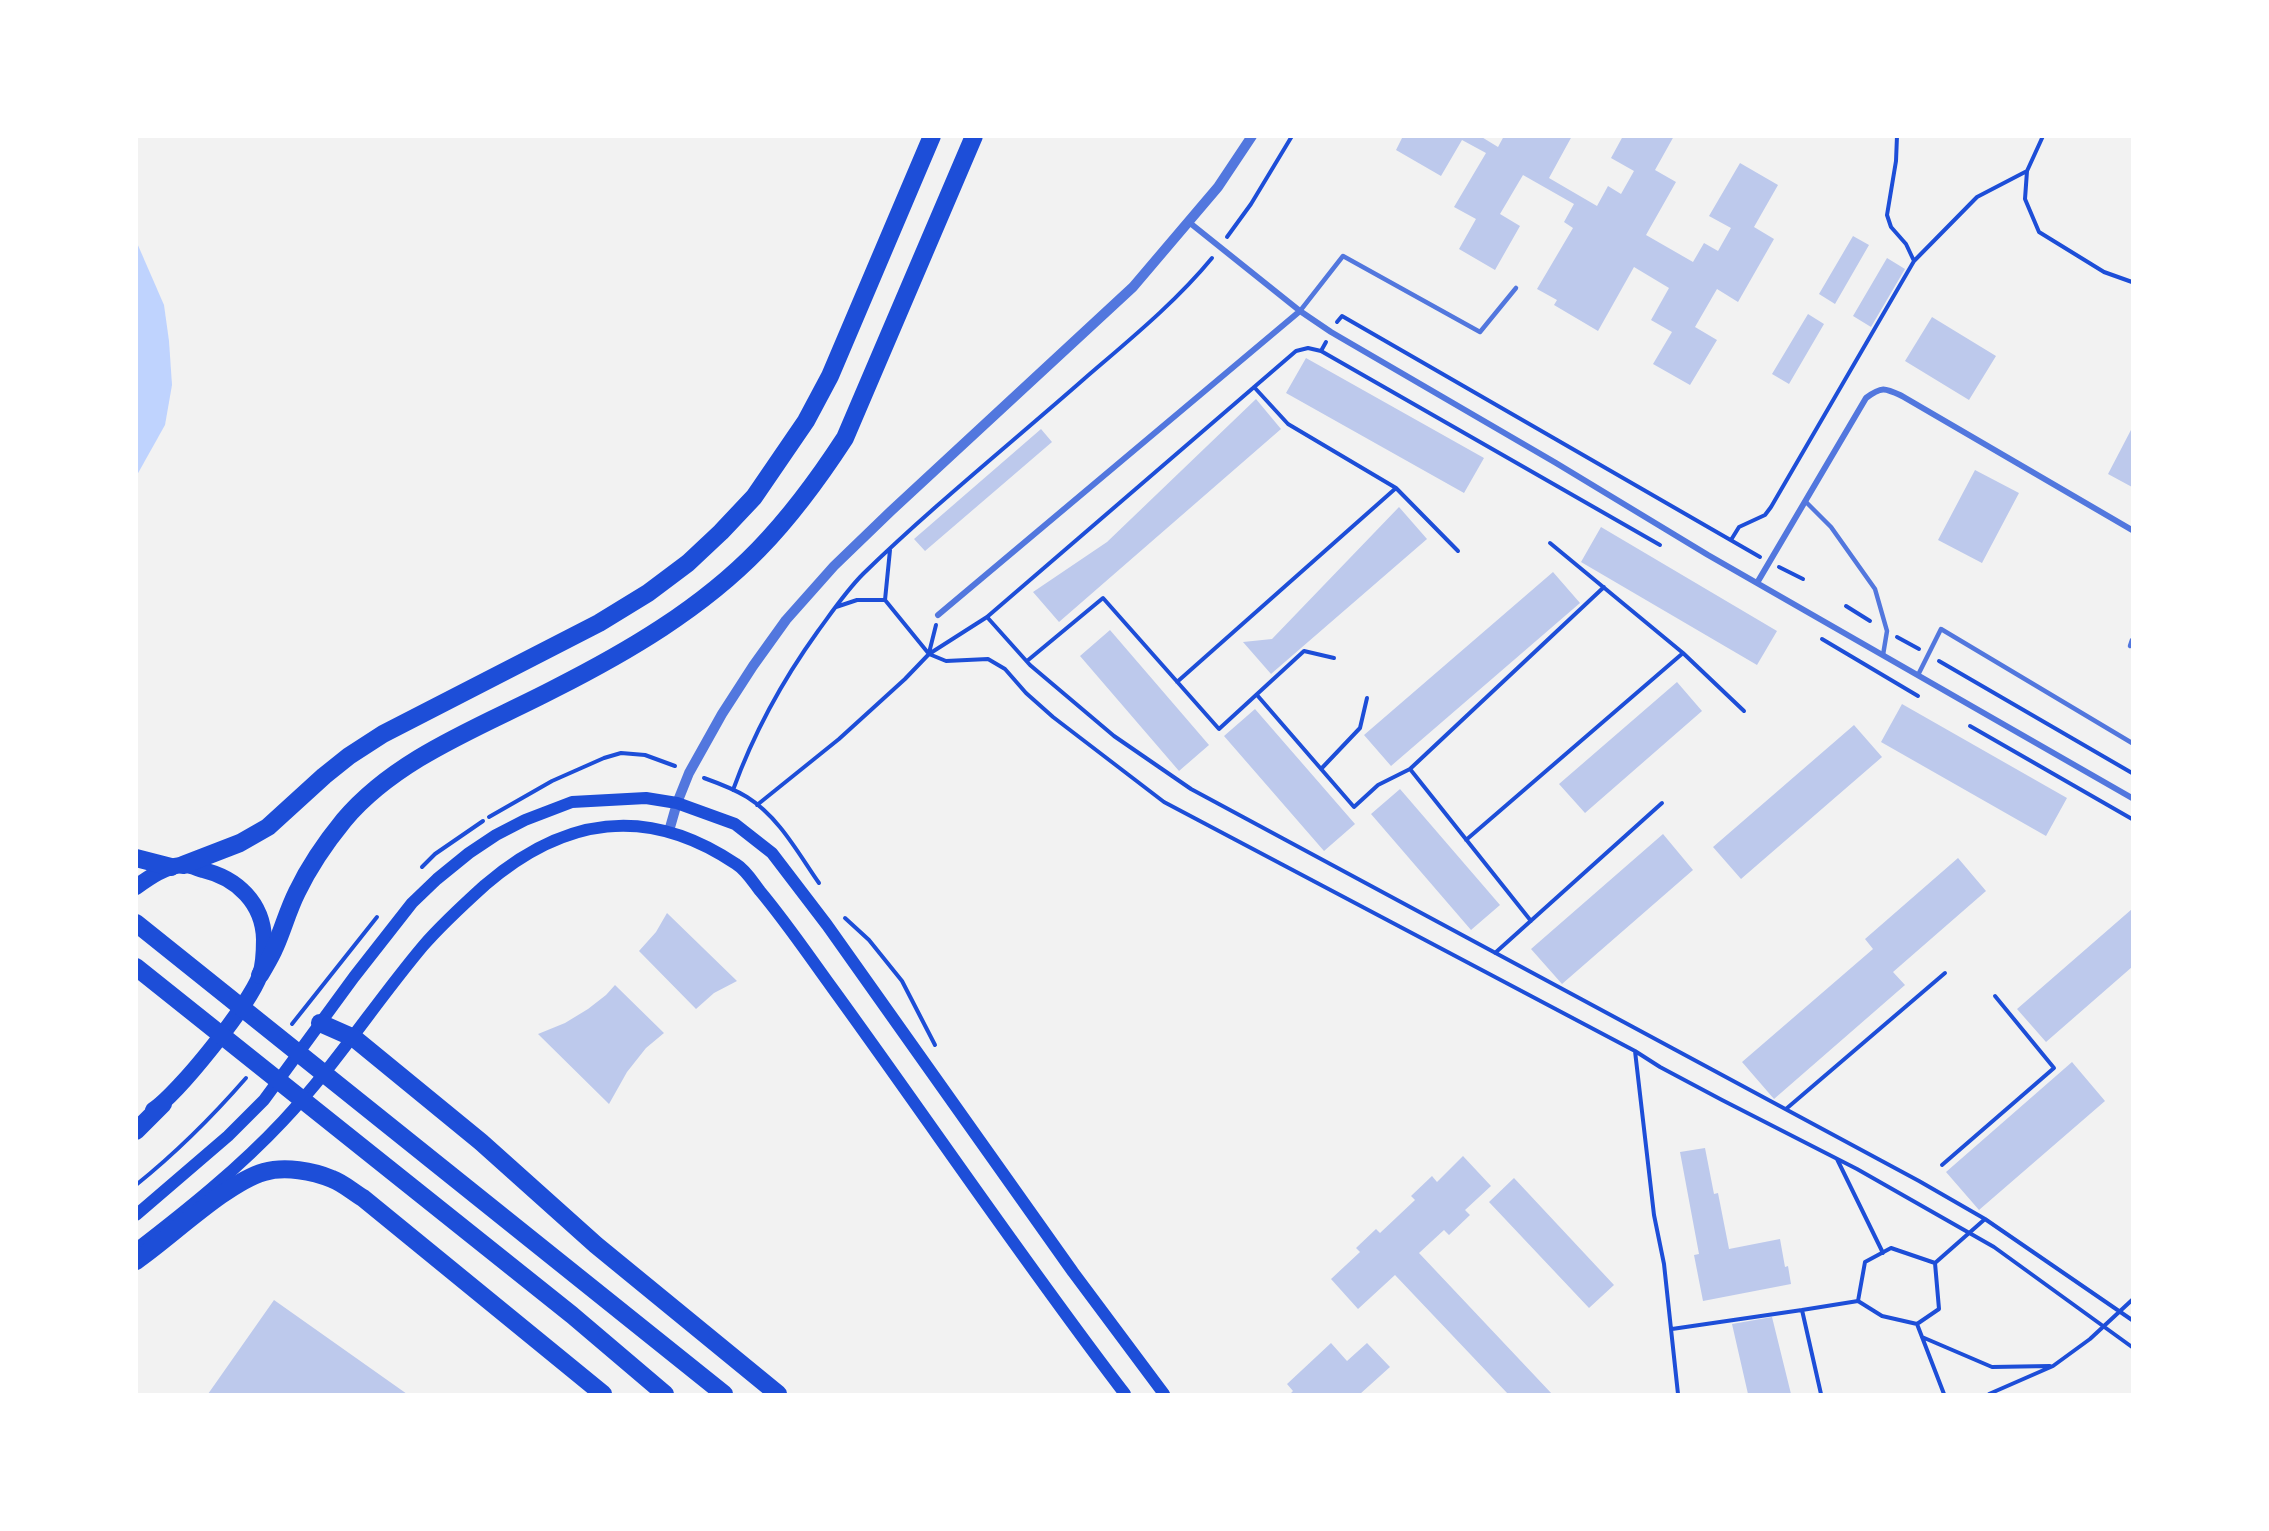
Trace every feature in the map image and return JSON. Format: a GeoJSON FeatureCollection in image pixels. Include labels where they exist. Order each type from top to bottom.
{"type":"FeatureCollection","features":[{"type":"Feature","properties":{"kind":"highway"},"geometry":{"type":"LineString","coordinates":[[136,887],[154,874],[240,843],[268,827],[349,756],[383,734],[599,623],[648,593],[688,563],[721,532],[760,489],[806,421],[830,376],[932,136]]}},
{"type":"Feature","properties":{"kind":"highway"},"geometry":{"type":"LineString","coordinates":[[136,1131],[163,1104],[228,1026],[249,996],[275,947],[297,892],[318,855],[344,820],[371,793],[432,752],[604,663],[647,638],[723,581],[758,550],[792,513],[823,473],[845,438],[974,136]]}},
{"type":"Feature","properties":{"kind":"highway"},"geometry":{"type":"LineString","coordinates":[[136,858],[225,877],[241,888],[254,905],[262,922],[264,941],[260,975]]}},
{"type":"Feature","properties":{"kind":"highway"},"geometry":{"type":"LineString","coordinates":[[136,923],[590,1285],[724,1395]]}},
{"type":"Feature","properties":{"kind":"highway"},"geometry":{"type":"LineString","coordinates":[[136,967],[572,1315],[665,1395]]}},
{"type":"Feature","properties":{"kind":"highway"},"geometry":{"type":"LineString","coordinates":[[320,1023],[354,1038],[481,1142],[596,1245],[778,1395]]}},
{"type":"Feature","properties":{"kind":"highway"},"geometry":{"type":"LineString","coordinates":[[136,1119],[163,1104]]}},
{"type":"Feature","properties":{"kind":"highway"},"geometry":{"type":"LineString","coordinates":[[136,1261],[227,1191],[249,1178],[266,1172],[285,1170],[317,1174],[333,1179],[363,1198],[603,1395]]}},
{"type":"Feature","properties":{"kind":"main road"},"geometry":{"type":"LineString","coordinates":[[136,1215],[228,1137],[264,1100],[382,940],[412,903],[437,879],[496,835],[525,820],[572,802],[646,798],[677,803],[735,824],[772,853],[821,917],[1073,1272],[1164,1395]]}},
{"type":"Feature","properties":{"kind":"main road"},"geometry":{"type":"LineString","coordinates":[[136,1249],[202,1197],[285,1120],[354,1038],[426,942],[466,902],[516,862],[564,835],[591,827],[616,825],[669,831],[708,847],[740,867],[759,890],[844,1005],[990,1212],[1125,1395]]}},
{"type":"Feature","properties":{"kind":"street"},"geometry":{"type":"LineString","coordinates":[[669,831],[689,773],[722,714],[786,620],[834,566],[891,511],[1133,287],[1190,223],[1218,187],[1252,136]]}},
{"type":"Feature","properties":{"kind":"street"},"geometry":{"type":"LineString","coordinates":[[1190,223],[1300,311],[1331,332],[1757,583],[2133,798]]}},
{"type":"Feature","properties":{"kind":"street"},"geometry":{"type":"LineString","coordinates":[[938,615],[1300,311]]}},
{"type":"Feature","properties":{"kind":"street"},"geometry":{"type":"LineString","coordinates":[[1757,583],[1866,398],[1877,390],[1886,389],[1902,396],[2133,530]]}},
{"type":"Feature","properties":{"kind":"lane"},"geometry":{"type":"LineString","coordinates":[[1300,311],[1343,256],[1480,332],[1516,288]]}},
{"type":"Feature","properties":{"kind":"lane"},"geometry":{"type":"LineString","coordinates":[[1805,501],[1831,527],[1875,589],[1887,631],[1883,655]]}},
{"type":"Feature","properties":{"kind":"lane"},"geometry":{"type":"LineString","coordinates":[[1918,675],[1941,629],[2133,743]]}},
{"type":"Feature","properties":{"kind":"path"},"geometry":{"type":"LineString","coordinates":[[733,790],[767,709],[784,680],[835,607],[862,575],[1144,327],[1196,277],[1221,247],[1251,204],[1292,136]]}},
{"type":"Feature","properties":{"kind":"path"},"geometry":{"type":"LineString","coordinates":[[1897,136],[1896,161],[1887,215],[1891,227],[1906,244],[1914,261]]}},
{"type":"Feature","properties":{"kind":"path"},"geometry":{"type":"LineString","coordinates":[[2043,136],[2027,171],[2025,199],[2039,232],[2104,272],[2133,282]]}},
{"type":"Feature","properties":{"kind":"path"},"geometry":{"type":"LineString","coordinates":[[1731,540],[1739,527],[1765,515],[1772,507],[1914,261],[1977,197],[2027,171]]}},
{"type":"Feature","properties":{"kind":"path"},"geometry":{"type":"LineString","coordinates":[[757,805],[839,739],[929,654],[987,617],[1296,351],[1308,348],[1321,351]]}},
{"type":"Feature","properties":{"kind":"path"},"geometry":{"type":"LineString","coordinates":[[1254,387],[1288,424],[1396,488],[1458,550]]}},
{"type":"Feature","properties":{"kind":"path"},"geometry":{"type":"LineString","coordinates":[[1176,681],[1396,488]]}},
{"type":"Feature","properties":{"kind":"path"},"geometry":{"type":"LineString","coordinates":[[1550,543],[1683,653],[1744,711]]}},
{"type":"Feature","properties":{"kind":"path"},"geometry":{"type":"LineString","coordinates":[[890,550],[885,600],[929,654],[946,661],[988,659],[1005,669],[1026,693],[1053,717],[1164,802],[1635,1051],[1701,1089],[1836,1158],[1968,1232],[1994,1247],[2133,1347]]}},
{"type":"Feature","properties":{"kind":"path"},"geometry":{"type":"LineString","coordinates":[[1257,695],[1354,807],[1378,785],[1410,769],[1604,587]]}},
{"type":"Feature","properties":{"kind":"path"},"geometry":{"type":"LineString","coordinates":[[1027,661],[1103,598],[1219,729],[1304,651],[1334,658]]}},
{"type":"Feature","properties":{"kind":"path"},"geometry":{"type":"LineString","coordinates":[[835,607],[857,600],[885,600]]}},
{"type":"Feature","properties":{"kind":"path"},"geometry":{"type":"LineString","coordinates":[[1846,606],[2133,773]]}},
{"type":"Feature","properties":{"kind":"path"},"geometry":{"type":"LineString","coordinates":[[929,654],[938,615]]}},
{"type":"Feature","properties":{"kind":"path"},"geometry":{"type":"LineString","coordinates":[[987,617],[1027,661],[1114,736],[1191,789],[1919,1181],[1985,1219],[2133,1320]]}},
{"type":"Feature","properties":{"kind":"path"},"geometry":{"type":"LineString","coordinates":[[1824,640],[1918,696]]}},
{"type":"Feature","properties":{"kind":"path"},"geometry":{"type":"LineString","coordinates":[[1466,840],[1683,653]]}},
{"type":"Feature","properties":{"kind":"path"},"geometry":{"type":"LineString","coordinates":[[1321,769],[1360,728],[1367,698]]}},
{"type":"Feature","properties":{"kind":"path"},"geometry":{"type":"LineString","coordinates":[[1970,726],[2133,819]]}},
{"type":"Feature","properties":{"kind":"path"},"geometry":{"type":"LineString","coordinates":[[1410,769],[1531,921]]}},
{"type":"Feature","properties":{"kind":"path"},"geometry":{"type":"LineString","coordinates":[[1495,953],[1662,803]]}},
{"type":"Feature","properties":{"kind":"path"},"geometry":{"type":"LineString","coordinates":[[1785,1109],[1945,973]]}},
{"type":"Feature","properties":{"kind":"path"},"geometry":{"type":"LineString","coordinates":[[1942,1165],[2054,1068],[1995,996]]}},
{"type":"Feature","properties":{"kind":"path"},"geometry":{"type":"LineString","coordinates":[[1635,1051],[1654,1215],[1664,1264],[1678,1395]]}},
{"type":"Feature","properties":{"kind":"path"},"geometry":{"type":"LineString","coordinates":[[1836,1158],[1883,1252]]}},
{"type":"Feature","properties":{"kind":"path"},"geometry":{"type":"LineString","coordinates":[[1935,1263],[1985,1219]]}},
{"type":"Feature","properties":{"kind":"path"},"geometry":{"type":"LineString","coordinates":[[1858,1301],[1866,1262],[1891,1248],[1935,1263]]}},
{"type":"Feature","properties":{"kind":"path"},"geometry":{"type":"LineString","coordinates":[[1671,1329],[1858,1301],[1882,1316],[1917,1324],[1939,1309],[1935,1263]]}},
{"type":"Feature","properties":{"kind":"path"},"geometry":{"type":"LineString","coordinates":[[1989,1395],[2053,1366],[2105,1326],[2133,1300]]}},
{"type":"Feature","properties":{"kind":"path"},"geometry":{"type":"LineString","coordinates":[[1802,1311],[1821,1395]]}},
{"type":"Feature","properties":{"kind":"path"},"geometry":{"type":"LineString","coordinates":[[1917,1324],[1945,1394]]}},
{"type":"Feature","properties":{"kind":"path"},"geometry":{"type":"LineString","coordinates":[[1922,1336],[1992,1367],[2053,1366]]}},
{"type":"Feature","properties":{"kind":"water"},"geometry":{"type":"Polygon","coordinates":[[[137,243],[164,305],[172,385],[165,425],[137,475],[137,243]]]}},
{"type":"Feature","properties":{"kind":"building"},"geometry":{"type":"Polygon","coordinates":[[[1403,136],[1480,136],[1498,147],[1504,136],[1572,136],[1549,178],[1597,206],[1608,186],[1621,194],[1634,171],[1611,158],[1623,136],[1674,136],[1655,170],[1676,182],[1646,235],[1693,262],[1704,243],[1718,251],[1731,228],[1709,216],[1740,163],[1778,185],[1754,227],[1774,239],[1738,302],[1717,289],[1695,327],[1717,340],[1690,385],[1653,364],[1672,332],[1651,320],[1669,288],[1634,267],[1598,331],[1554,305],[1557,300],[1537,289],[1573,228],[1564,222],[1574,204],[1523,175],[1500,214],[1520,226],[1495,270],[1459,249],[1476,219],[1454,207],[1486,153],[1462,140],[1441,176],[1396,150],[1403,136]]]}},
{"type":"Feature","properties":{"kind":"building"},"geometry":{"type":"Polygon","coordinates":[[[1853,236],[1869,245],[1835,304],[1819,294],[1853,236]]]}},
{"type":"Feature","properties":{"kind":"building"},"geometry":{"type":"Polygon","coordinates":[[[1887,258],[1905,269],[1871,327],[1853,316],[1887,258]]]}},
{"type":"Feature","properties":{"kind":"building"},"geometry":{"type":"Polygon","coordinates":[[[1808,314],[1824,324],[1789,384],[1772,374],[1808,314]]]}},
{"type":"Feature","properties":{"kind":"building"},"geometry":{"type":"Polygon","coordinates":[[[1932,317],[1996,356],[1969,400],[1905,361],[1932,317]]]}},
{"type":"Feature","properties":{"kind":"building"},"geometry":{"type":"Polygon","coordinates":[[[1306,358],[1484,458],[1464,493],[1286,393],[1306,358]]]}},
{"type":"Feature","properties":{"kind":"building"},"geometry":{"type":"Polygon","coordinates":[[[1256,399],[1281,429],[1059,622],[1033,592],[1107,542],[1256,399]]]}},
{"type":"Feature","properties":{"kind":"building"},"geometry":{"type":"Polygon","coordinates":[[[2132,428],[2132,487],[2108,474],[2132,428]]]}},
{"type":"Feature","properties":{"kind":"building"},"geometry":{"type":"Polygon","coordinates":[[[1041,429],[1052,442],[925,551],[914,539],[1041,429]]]}},
{"type":"Feature","properties":{"kind":"building"},"geometry":{"type":"Polygon","coordinates":[[[1975,470],[2019,493],[1982,563],[1938,540],[1975,470]]]}},
{"type":"Feature","properties":{"kind":"building"},"geometry":{"type":"Polygon","coordinates":[[[1399,507],[1427,539],[1271,674],[1243,642],[1272,639],[1399,507]]]}},
{"type":"Feature","properties":{"kind":"building"},"geometry":{"type":"Polygon","coordinates":[[[1601,527],[1777,631],[1757,665],[1581,562],[1601,527]]]}},
{"type":"Feature","properties":{"kind":"building"},"geometry":{"type":"Polygon","coordinates":[[[1553,572],[1580,603],[1391,766],[1364,735],[1553,572]]]}},
{"type":"Feature","properties":{"kind":"building"},"geometry":{"type":"Polygon","coordinates":[[[1110,630],[1209,745],[1179,771],[1080,656],[1110,630]]]}},
{"type":"Feature","properties":{"kind":"building"},"geometry":{"type":"Polygon","coordinates":[[[1677,682],[1702,711],[1585,813],[1559,784],[1677,682]]]}},
{"type":"Feature","properties":{"kind":"building"},"geometry":{"type":"Polygon","coordinates":[[[1902,704],[2067,798],[2046,836],[1881,742],[1902,704]]]}},
{"type":"Feature","properties":{"kind":"building"},"geometry":{"type":"Polygon","coordinates":[[[1255,709],[1355,824],[1324,851],[1224,736],[1255,709]]]}},
{"type":"Feature","properties":{"kind":"building"},"geometry":{"type":"Polygon","coordinates":[[[1854,725],[1882,757],[1741,879],[1713,847],[1854,725]]]}},
{"type":"Feature","properties":{"kind":"building"},"geometry":{"type":"Polygon","coordinates":[[[1400,789],[1500,905],[1471,930],[1371,814],[1400,789]]]}},
{"type":"Feature","properties":{"kind":"building"},"geometry":{"type":"Polygon","coordinates":[[[1663,834],[1693,870],[1562,984],[1531,949],[1663,834]]]}},
{"type":"Feature","properties":{"kind":"building"},"geometry":{"type":"Polygon","coordinates":[[[1958,858],[1986,891],[1893,972],[1905,985],[1774,1099],[1742,1062],[1873,949],[1865,939],[1958,858]]]}},
{"type":"Feature","properties":{"kind":"building"},"geometry":{"type":"Polygon","coordinates":[[[2132,909],[2132,967],[2046,1042],[2017,1009],[2132,909]]]}},
{"type":"Feature","properties":{"kind":"building"},"geometry":{"type":"Polygon","coordinates":[[[667,913],[737,981],[714,993],[696,1009],[639,951],[656,932],[667,913]]]}},
{"type":"Feature","properties":{"kind":"building"},"geometry":{"type":"Polygon","coordinates":[[[615,985],[664,1033],[646,1048],[627,1072],[609,1104],[538,1034],[565,1023],[588,1009],[615,985]]]}},
{"type":"Feature","properties":{"kind":"building"},"geometry":{"type":"Polygon","coordinates":[[[2072,1062],[2105,1101],[1979,1210],[1946,1172],[2072,1062]]]}},
{"type":"Feature","properties":{"kind":"building"},"geometry":{"type":"Polygon","coordinates":[[[1705,1148],[1714,1194],[1718,1193],[1729,1249],[1780,1239],[1791,1284],[1703,1301],[1694,1255],[1699,1254],[1680,1152],[1705,1148]]]}},
{"type":"Feature","properties":{"kind":"building"},"geometry":{"type":"Polygon","coordinates":[[[1463,1156],[1491,1186],[1465,1210],[1470,1215],[1449,1235],[1444,1230],[1419,1253],[1552,1394],[1508,1394],[1395,1275],[1358,1309],[1331,1279],[1360,1252],[1356,1248],[1376,1229],[1380,1233],[1415,1200],[1411,1196],[1432,1176],[1437,1182],[1463,1156]]]}},
{"type":"Feature","properties":{"kind":"building"},"geometry":{"type":"Polygon","coordinates":[[[1514,1178],[1614,1285],[1589,1308],[1489,1202],[1514,1178]]]}},
{"type":"Feature","properties":{"kind":"building"},"geometry":{"type":"Polygon","coordinates":[[[274,1300],[407,1394],[208,1394],[274,1300]]]}},
{"type":"Feature","properties":{"kind":"building"},"geometry":{"type":"Polygon","coordinates":[[[1772,1317],[1791,1394],[1748,1394],[1732,1324],[1772,1317]]]}},
{"type":"Feature","properties":{"kind":"building"},"geometry":{"type":"Polygon","coordinates":[[[1331,1343],[1347,1361],[1367,1343],[1390,1367],[1360,1394],[1290,1394],[1293,1391],[1287,1384],[1331,1343]]]}}]}
